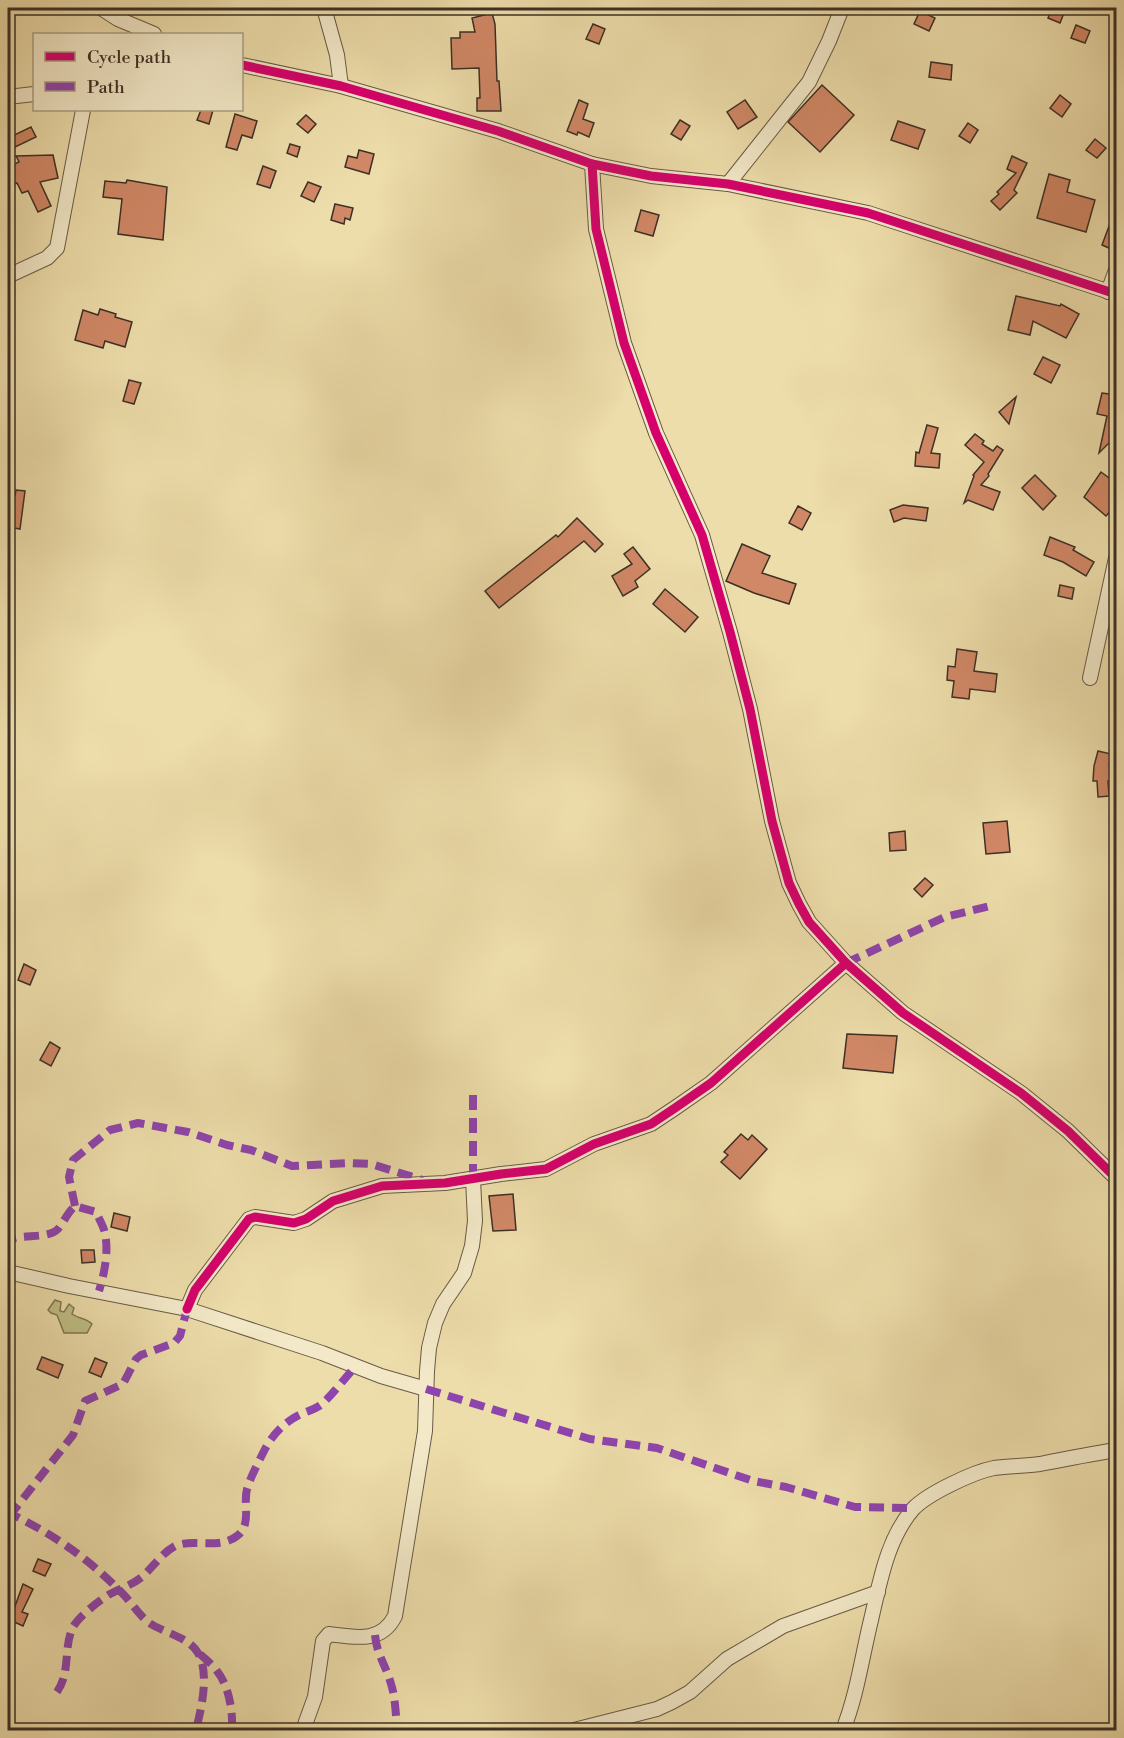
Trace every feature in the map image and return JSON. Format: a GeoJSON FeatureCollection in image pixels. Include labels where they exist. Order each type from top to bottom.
{"type":"FeatureCollection","features":[{"type":"Feature","properties":{"kind":"street"},"geometry":{"type":"LineString","coordinates":[[101,8],[118,19],[152,33]]}},
{"type":"Feature","properties":{"kind":"street"},"geometry":{"type":"LineString","coordinates":[[324,8],[338,55],[341,86]]}},
{"type":"Feature","properties":{"kind":"street"},"geometry":{"type":"LineString","coordinates":[[728,184],[809,82],[842,8]]}},
{"type":"Feature","properties":{"kind":"street"},"geometry":{"type":"LineString","coordinates":[[243,65],[341,86],[498,131],[592,164],[651,176],[728,184],[868,213],[1112,293],[1116,270]]}},
{"type":"Feature","properties":{"kind":"street"},"geometry":{"type":"LineString","coordinates":[[8,97],[33,94]]}},
{"type":"Feature","properties":{"kind":"street"},"geometry":{"type":"LineString","coordinates":[[8,276],[47,258],[54,254],[57,248],[83,111]]}},
{"type":"Feature","properties":{"kind":"street"},"geometry":{"type":"LineString","coordinates":[[592,164],[596,229],[624,343],[656,433],[702,535],[750,709],[772,821],[789,883],[809,922],[846,963],[903,1013],[1021,1093],[1068,1131],[1116,1178]]}},
{"type":"Feature","properties":{"kind":"street"},"geometry":{"type":"LineString","coordinates":[[1090,678],[1116,558]]}},
{"type":"Feature","properties":{"kind":"street"},"geometry":{"type":"LineString","coordinates":[[187,1309],[195,1290],[249,1219],[255,1217],[294,1223],[306,1219],[333,1201],[382,1186],[445,1183],[546,1169],[594,1144],[651,1124],[711,1083],[846,963]]}},
{"type":"Feature","properties":{"kind":"street"},"geometry":{"type":"LineString","coordinates":[[303,1731],[315,1697],[325,1637],[329,1634],[351,1638],[375,1635],[390,1626],[395,1616],[425,1431],[429,1348],[435,1323],[443,1304],[464,1273],[472,1246],[475,1221],[472,1179]]}},
{"type":"Feature","properties":{"kind":"street"},"geometry":{"type":"LineString","coordinates":[[8,1272],[187,1309],[322,1353],[381,1376],[426,1389]]}},
{"type":"Feature","properties":{"kind":"street"},"geometry":{"type":"LineString","coordinates":[[843,1731],[856,1692],[889,1552],[914,1508],[969,1476],[994,1468],[1016,1467],[1116,1449]]}},
{"type":"Feature","properties":{"kind":"street"},"geometry":{"type":"LineString","coordinates":[[574,1731],[657,1709],[690,1692],[727,1659],[783,1626],[878,1592]]}},
{"type":"Feature","properties":{"kind":"shaded area"},"geometry":{"type":"Polygon","coordinates":[[[55,1300],[61,1302],[60,1311],[64,1312],[69,1304],[74,1308],[72,1314],[92,1324],[87,1333],[64,1333],[57,1315],[48,1310],[55,1300]]]}},
{"type":"Feature","properties":{"kind":"building"},"geometry":{"type":"Polygon","coordinates":[[[1052,8],[1066,8],[1060,23],[1048,18],[1052,8]]]}},
{"type":"Feature","properties":{"kind":"building"},"geometry":{"type":"Polygon","coordinates":[[[920,11],[935,18],[929,31],[914,24],[920,11]]]}},
{"type":"Feature","properties":{"kind":"building"},"geometry":{"type":"Polygon","coordinates":[[[492,13],[495,24],[497,81],[499,81],[501,111],[477,111],[477,98],[480,98],[479,68],[452,69],[451,38],[460,38],[460,32],[475,32],[472,18],[492,13]]]}},
{"type":"Feature","properties":{"kind":"building"},"geometry":{"type":"Polygon","coordinates":[[[593,24],[605,29],[599,44],[586,39],[593,24]]]}},
{"type":"Feature","properties":{"kind":"building"},"geometry":{"type":"Polygon","coordinates":[[[1076,25],[1090,31],[1085,43],[1071,38],[1076,25]]]}},
{"type":"Feature","properties":{"kind":"building"},"geometry":{"type":"Polygon","coordinates":[[[931,62],[952,65],[951,80],[929,77],[931,62]]]}},
{"type":"Feature","properties":{"kind":"building"},"geometry":{"type":"Polygon","coordinates":[[[822,85],[854,115],[820,152],[788,122],[822,85]]]}},
{"type":"Feature","properties":{"kind":"building"},"geometry":{"type":"Polygon","coordinates":[[[1060,95],[1071,104],[1062,117],[1050,108],[1060,95]]]}},
{"type":"Feature","properties":{"kind":"building"},"geometry":{"type":"Polygon","coordinates":[[[579,100],[588,104],[583,119],[594,123],[589,137],[578,132],[577,135],[567,131],[579,100]]]}},
{"type":"Feature","properties":{"kind":"building"},"geometry":{"type":"Polygon","coordinates":[[[745,100],[757,117],[738,129],[727,112],[745,100]]]}},
{"type":"Feature","properties":{"kind":"building"},"geometry":{"type":"Polygon","coordinates":[[[201,111],[213,111],[209,124],[197,120],[201,111]]]}},
{"type":"Feature","properties":{"kind":"building"},"geometry":{"type":"Polygon","coordinates":[[[235,114],[257,121],[252,138],[242,135],[237,150],[226,147],[235,114]]]}},
{"type":"Feature","properties":{"kind":"building"},"geometry":{"type":"Polygon","coordinates":[[[306,115],[316,124],[308,133],[297,124],[306,115]]]}},
{"type":"Feature","properties":{"kind":"building"},"geometry":{"type":"Polygon","coordinates":[[[680,120],[690,126],[681,140],[671,134],[680,120]]]}},
{"type":"Feature","properties":{"kind":"building"},"geometry":{"type":"Polygon","coordinates":[[[898,121],[925,130],[918,149],[891,140],[898,121]]]}},
{"type":"Feature","properties":{"kind":"building"},"geometry":{"type":"Polygon","coordinates":[[[968,123],[978,130],[970,143],[959,136],[968,123]]]}},
{"type":"Feature","properties":{"kind":"building"},"geometry":{"type":"Polygon","coordinates":[[[31,127],[36,137],[13,148],[8,138],[31,127]]]}},
{"type":"Feature","properties":{"kind":"building"},"geometry":{"type":"Polygon","coordinates":[[[1095,139],[1106,148],[1097,158],[1086,150],[1095,139]]]}},
{"type":"Feature","properties":{"kind":"building"},"geometry":{"type":"Polygon","coordinates":[[[290,144],[300,147],[297,157],[287,153],[290,144]]]}},
{"type":"Feature","properties":{"kind":"building"},"geometry":{"type":"Polygon","coordinates":[[[359,150],[374,154],[369,174],[345,167],[348,156],[357,158],[359,150]]]}},
{"type":"Feature","properties":{"kind":"building"},"geometry":{"type":"Polygon","coordinates":[[[53,155],[58,178],[40,182],[51,206],[38,212],[28,191],[22,193],[17,183],[8,187],[8,167],[19,162],[16,156],[53,155]]]}},
{"type":"Feature","properties":{"kind":"building"},"geometry":{"type":"Polygon","coordinates":[[[1012,156],[1027,163],[1014,190],[1017,193],[1000,210],[991,201],[1016,173],[1007,169],[1012,156]]]}},
{"type":"Feature","properties":{"kind":"building"},"geometry":{"type":"Polygon","coordinates":[[[263,166],[276,171],[270,188],[257,184],[263,166]]]}},
{"type":"Feature","properties":{"kind":"building"},"geometry":{"type":"Polygon","coordinates":[[[1049,174],[1070,180],[1067,192],[1095,200],[1086,232],[1037,218],[1049,174]]]}},
{"type":"Feature","properties":{"kind":"building"},"geometry":{"type":"Polygon","coordinates":[[[127,180],[167,187],[163,240],[118,234],[122,199],[103,197],[105,181],[126,183],[127,180]]]}},
{"type":"Feature","properties":{"kind":"building"},"geometry":{"type":"Polygon","coordinates":[[[308,182],[321,187],[314,202],[301,196],[308,182]]]}},
{"type":"Feature","properties":{"kind":"building"},"geometry":{"type":"Polygon","coordinates":[[[335,204],[353,208],[350,220],[345,218],[344,224],[331,220],[335,204]]]}},
{"type":"Feature","properties":{"kind":"building"},"geometry":{"type":"Polygon","coordinates":[[[641,210],[659,215],[653,236],[635,231],[641,210]]]}},
{"type":"Feature","properties":{"kind":"building"},"geometry":{"type":"Polygon","coordinates":[[[1116,210],[1116,251],[1102,245],[1116,210]]]}},
{"type":"Feature","properties":{"kind":"building"},"geometry":{"type":"Polygon","coordinates":[[[1016,296],[1060,306],[1061,304],[1079,314],[1066,338],[1033,321],[1030,335],[1008,330],[1016,296]]]}},
{"type":"Feature","properties":{"kind":"building"},"geometry":{"type":"Polygon","coordinates":[[[100,309],[132,322],[125,347],[105,341],[103,348],[75,340],[83,310],[98,315],[100,309]]]}},
{"type":"Feature","properties":{"kind":"building"},"geometry":{"type":"Polygon","coordinates":[[[1043,357],[1060,365],[1051,383],[1034,374],[1043,357]]]}},
{"type":"Feature","properties":{"kind":"building"},"geometry":{"type":"Polygon","coordinates":[[[129,380],[141,383],[134,404],[123,401],[129,380]]]}},
{"type":"Feature","properties":{"kind":"building"},"geometry":{"type":"Polygon","coordinates":[[[1102,393],[1116,395],[1116,432],[1115,437],[1099,453],[1107,416],[1097,414],[1102,393]]]}},
{"type":"Feature","properties":{"kind":"building"},"geometry":{"type":"Polygon","coordinates":[[[1016,397],[1009,424],[999,412],[1016,397]]]}},
{"type":"Feature","properties":{"kind":"building"},"geometry":{"type":"Polygon","coordinates":[[[927,425],[938,428],[931,453],[940,454],[939,468],[915,466],[916,452],[919,453],[927,425]]]}},
{"type":"Feature","properties":{"kind":"building"},"geometry":{"type":"Polygon","coordinates":[[[975,434],[984,441],[982,444],[993,451],[997,446],[1003,450],[988,474],[989,476],[981,485],[1000,492],[993,510],[968,500],[964,503],[973,475],[984,462],[965,445],[975,434]]]}},
{"type":"Feature","properties":{"kind":"building"},"geometry":{"type":"Polygon","coordinates":[[[1101,472],[1116,483],[1116,505],[1106,516],[1084,497],[1101,472]]]}},
{"type":"Feature","properties":{"kind":"building"},"geometry":{"type":"Polygon","coordinates":[[[1035,475],[1056,496],[1043,510],[1022,488],[1035,475]]]}},
{"type":"Feature","properties":{"kind":"building"},"geometry":{"type":"Polygon","coordinates":[[[16,490],[25,491],[20,529],[9,527],[11,517],[8,516],[8,495],[15,496],[16,490]]]}},
{"type":"Feature","properties":{"kind":"building"},"geometry":{"type":"Polygon","coordinates":[[[903,505],[928,508],[926,521],[904,518],[894,522],[890,510],[903,505]]]}},
{"type":"Feature","properties":{"kind":"building"},"geometry":{"type":"Polygon","coordinates":[[[798,506],[811,513],[802,530],[789,523],[798,506]]]}},
{"type":"Feature","properties":{"kind":"building"},"geometry":{"type":"Polygon","coordinates":[[[577,518],[603,544],[595,552],[584,541],[499,608],[485,591],[556,535],[558,537],[577,518]]]}},
{"type":"Feature","properties":{"kind":"building"},"geometry":{"type":"Polygon","coordinates":[[[1050,537],[1075,547],[1073,550],[1094,562],[1086,576],[1063,562],[1044,555],[1050,537]]]}},
{"type":"Feature","properties":{"kind":"building"},"geometry":{"type":"Polygon","coordinates":[[[742,544],[770,556],[762,573],[796,584],[789,604],[726,581],[742,544]]]}},
{"type":"Feature","properties":{"kind":"building"},"geometry":{"type":"Polygon","coordinates":[[[633,547],[650,569],[635,581],[638,587],[623,596],[612,576],[632,564],[624,554],[633,547]]]}},
{"type":"Feature","properties":{"kind":"building"},"geometry":{"type":"Polygon","coordinates":[[[1060,585],[1074,588],[1072,599],[1058,596],[1060,585]]]}},
{"type":"Feature","properties":{"kind":"building"},"geometry":{"type":"Polygon","coordinates":[[[665,589],[698,617],[685,632],[653,604],[665,589]]]}},
{"type":"Feature","properties":{"kind":"building"},"geometry":{"type":"Polygon","coordinates":[[[957,649],[977,652],[974,671],[997,674],[995,692],[970,689],[969,699],[952,697],[954,681],[947,680],[948,666],[955,667],[957,649]]]}},
{"type":"Feature","properties":{"kind":"building"},"geometry":{"type":"Polygon","coordinates":[[[1098,751],[1111,754],[1109,766],[1115,766],[1115,781],[1108,781],[1109,796],[1098,797],[1097,781],[1093,781],[1098,751]]]}},
{"type":"Feature","properties":{"kind":"building"},"geometry":{"type":"Polygon","coordinates":[[[1007,821],[1010,852],[986,854],[983,823],[1007,821]]]}},
{"type":"Feature","properties":{"kind":"building"},"geometry":{"type":"Polygon","coordinates":[[[905,831],[906,850],[890,851],[889,833],[905,831]]]}},
{"type":"Feature","properties":{"kind":"building"},"geometry":{"type":"Polygon","coordinates":[[[925,878],[933,885],[922,897],[914,889],[925,878]]]}},
{"type":"Feature","properties":{"kind":"building"},"geometry":{"type":"Polygon","coordinates":[[[24,964],[36,970],[30,985],[18,980],[24,964]]]}},
{"type":"Feature","properties":{"kind":"building"},"geometry":{"type":"Polygon","coordinates":[[[847,1034],[897,1036],[893,1073],[843,1068],[847,1034]]]}},
{"type":"Feature","properties":{"kind":"building"},"geometry":{"type":"Polygon","coordinates":[[[50,1042],[60,1048],[51,1066],[40,1060],[50,1042]]]}},
{"type":"Feature","properties":{"kind":"building"},"geometry":{"type":"Polygon","coordinates":[[[741,1134],[748,1140],[752,1135],[767,1149],[740,1179],[721,1162],[728,1155],[724,1152],[741,1134]]]}},
{"type":"Feature","properties":{"kind":"building"},"geometry":{"type":"Polygon","coordinates":[[[513,1194],[516,1230],[493,1231],[489,1196],[513,1194]]]}},
{"type":"Feature","properties":{"kind":"building"},"geometry":{"type":"Polygon","coordinates":[[[114,1213],[130,1217],[127,1231],[111,1227],[114,1213]]]}},
{"type":"Feature","properties":{"kind":"building"},"geometry":{"type":"Polygon","coordinates":[[[81,1250],[94,1250],[95,1262],[82,1263],[81,1250]]]}},
{"type":"Feature","properties":{"kind":"building"},"geometry":{"type":"Polygon","coordinates":[[[42,1357],[63,1365],[58,1378],[37,1369],[42,1357]]]}},
{"type":"Feature","properties":{"kind":"building"},"geometry":{"type":"Polygon","coordinates":[[[95,1358],[107,1363],[101,1377],[89,1372],[95,1358]]]}},
{"type":"Feature","properties":{"kind":"building"},"geometry":{"type":"Polygon","coordinates":[[[38,1559],[51,1564],[45,1576],[33,1571],[38,1559]]]}},
{"type":"Feature","properties":{"kind":"building"},"geometry":{"type":"Polygon","coordinates":[[[23,1584],[33,1589],[22,1612],[28,1614],[23,1626],[10,1620],[23,1584]]]}},
{"type":"Feature","properties":{"kind":"marked path"},"geometry":{"type":"LineString","coordinates":[[846,963],[945,917],[990,906]]}},
{"type":"Feature","properties":{"kind":"marked path"},"geometry":{"type":"LineString","coordinates":[[473,1090],[473,1179]]}},
{"type":"Feature","properties":{"kind":"marked path"},"geometry":{"type":"LineString","coordinates":[[75,1206],[69,1177],[73,1160],[110,1130],[138,1123],[188,1132],[251,1150],[292,1166],[371,1164],[423,1180]]}},
{"type":"Feature","properties":{"kind":"marked path"},"geometry":{"type":"LineString","coordinates":[[8,1249],[12,1239],[54,1232],[75,1206],[96,1212],[106,1241],[104,1271],[99,1291]]}},
{"type":"Feature","properties":{"kind":"marked path"},"geometry":{"type":"LineString","coordinates":[[8,1515],[73,1435],[85,1401],[123,1384],[136,1359],[141,1355],[174,1343],[180,1336],[187,1309]]}},
{"type":"Feature","properties":{"kind":"marked path"},"geometry":{"type":"LineString","coordinates":[[57,1692],[66,1668],[70,1635],[80,1618],[106,1597],[142,1577],[175,1546],[222,1542],[237,1536],[242,1531],[246,1520],[246,1495],[249,1484],[271,1440],[289,1421],[322,1404],[355,1367]]}},
{"type":"Feature","properties":{"kind":"marked path"},"geometry":{"type":"LineString","coordinates":[[426,1389],[590,1439],[657,1448],[753,1481],[786,1487],[855,1507],[914,1508]]}},
{"type":"Feature","properties":{"kind":"marked path"},"geometry":{"type":"LineString","coordinates":[[8,1509],[11,1514],[55,1538],[82,1557],[108,1579],[148,1622],[194,1647],[202,1661],[204,1681],[196,1730]]}},
{"type":"Feature","properties":{"kind":"marked path"},"geometry":{"type":"LineString","coordinates":[[375,1635],[393,1690],[398,1730]]}},
{"type":"Feature","properties":{"kind":"marked path"},"geometry":{"type":"LineString","coordinates":[[200,1654],[215,1669],[225,1684],[231,1707],[232,1730]]}},
{"type":"Feature","properties":{"kind":"cycle path"},"geometry":{"type":"LineString","coordinates":[[243,65],[341,86],[498,131],[592,164],[651,176],[728,184],[868,213],[1116,294]]}},
{"type":"Feature","properties":{"kind":"cycle path"},"geometry":{"type":"LineString","coordinates":[[592,164],[596,229],[624,343],[656,433],[702,535],[750,709],[772,821],[789,883],[799,904],[809,922],[846,963],[903,1013],[1021,1093],[1068,1131],[1116,1178]]}},
{"type":"Feature","properties":{"kind":"cycle path"},"geometry":{"type":"LineString","coordinates":[[187,1309],[195,1290],[249,1219],[255,1217],[294,1223],[306,1219],[333,1201],[382,1186],[445,1183],[546,1169],[594,1144],[651,1124],[711,1083],[846,963]]}}]}
